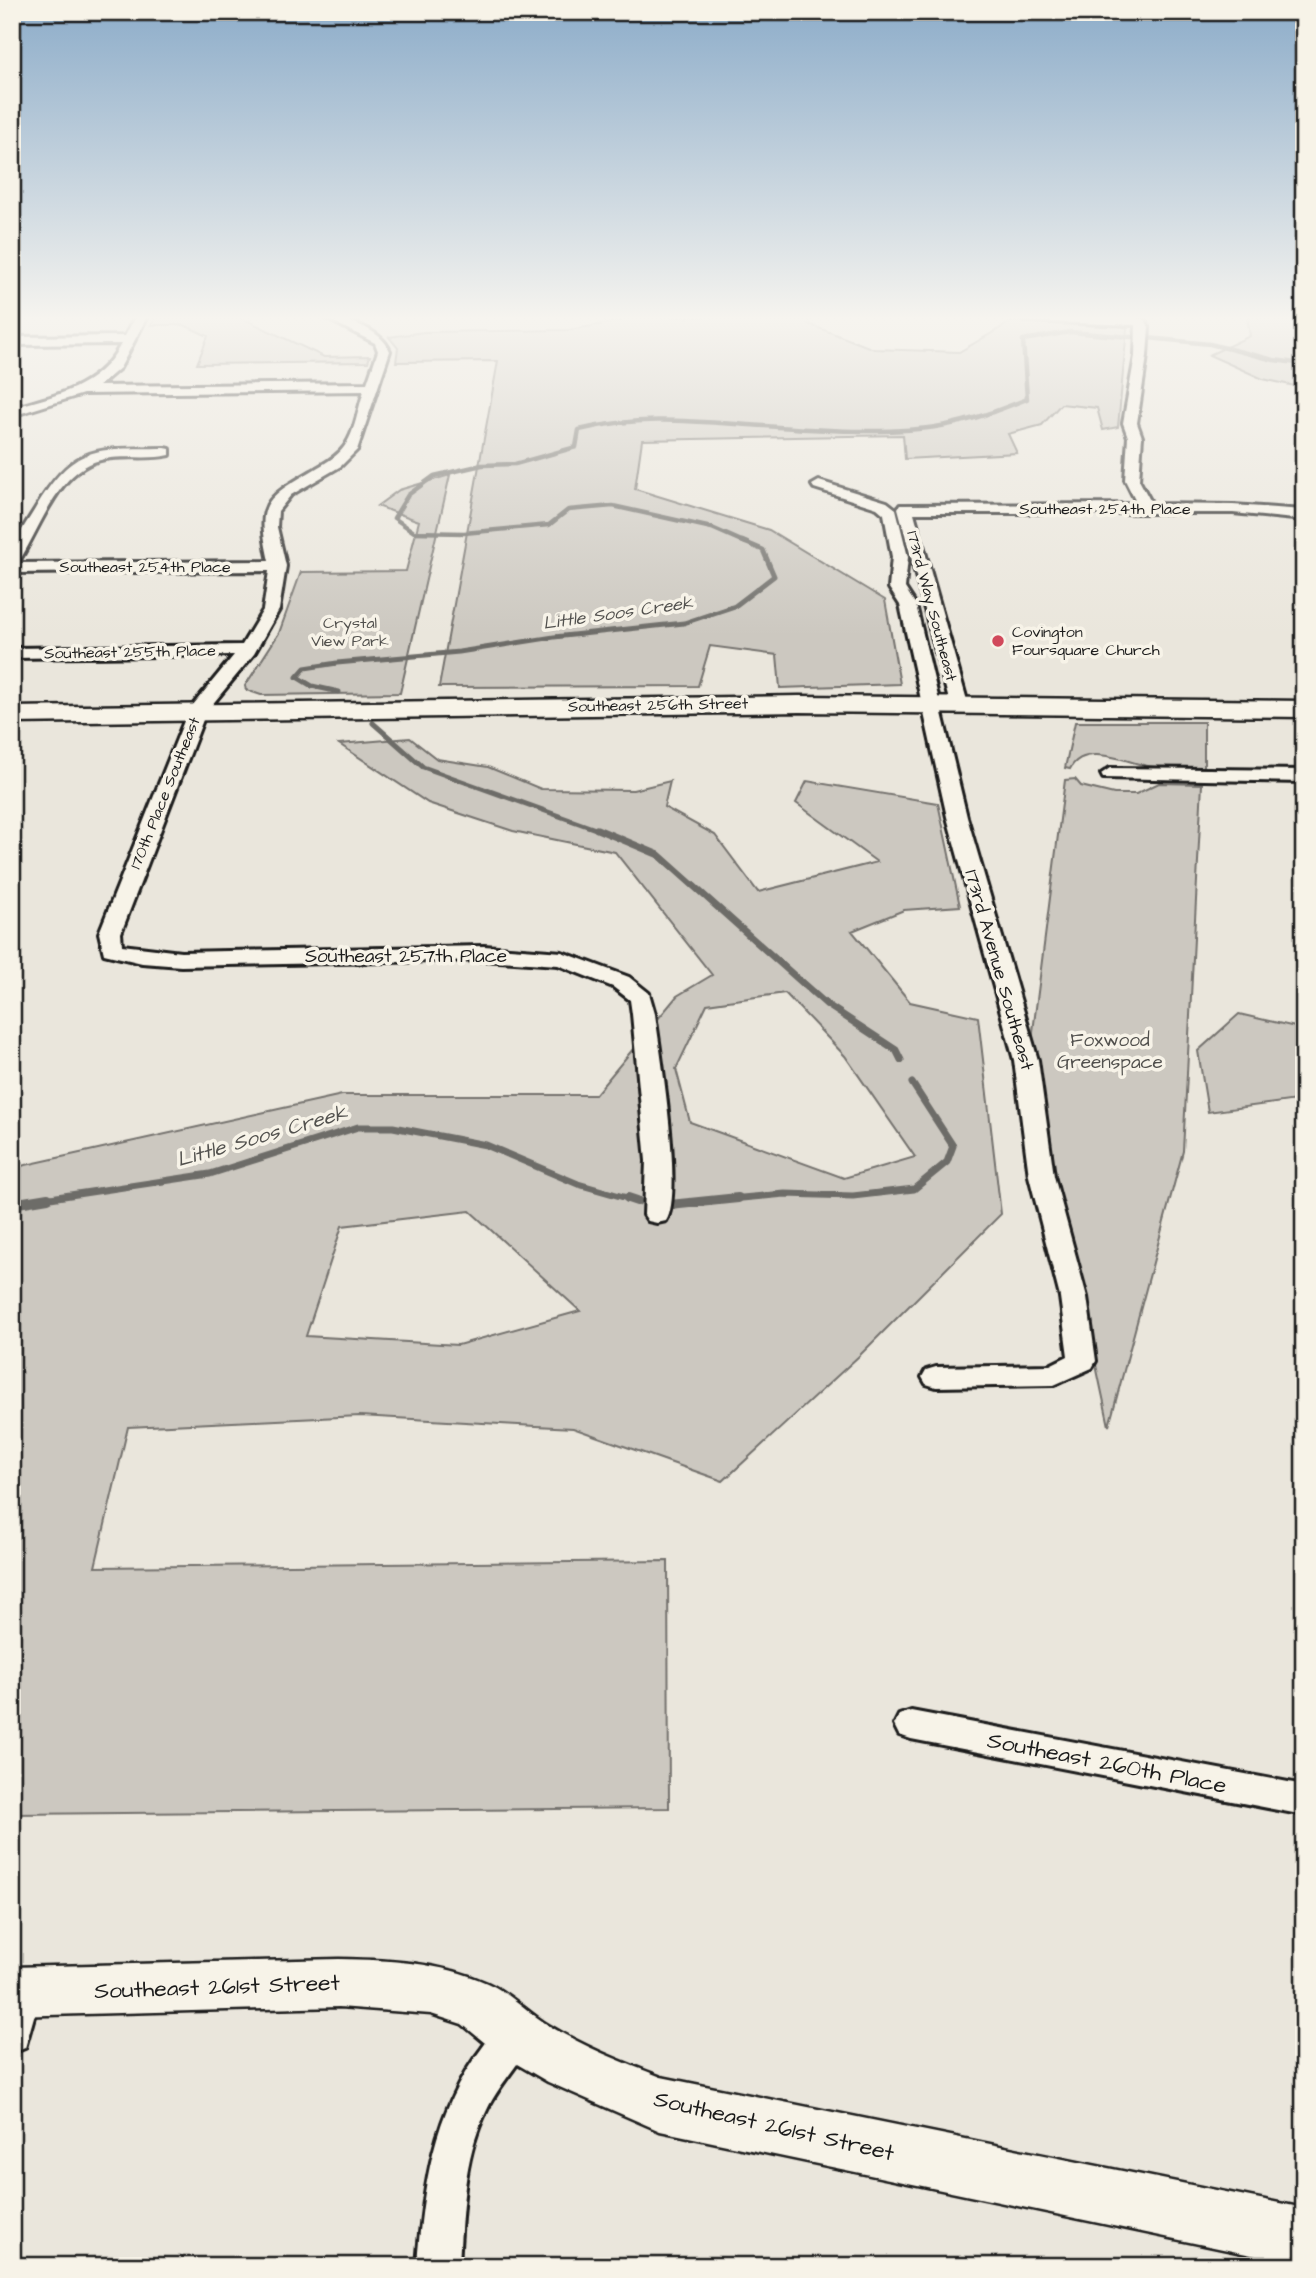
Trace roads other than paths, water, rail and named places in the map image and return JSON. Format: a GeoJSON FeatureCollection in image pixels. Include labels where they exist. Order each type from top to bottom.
{"type":"FeatureCollection","features":[{"type":"Feature","properties":{"kind":"main road","name":"Southeast 256th Street"},"geometry":{"type":"LineString","coordinates":[[12,715],[931,705],[1304,709]]}},
{"type":"Feature","properties":{"kind":"main road","name":"Southeast 261st Street"},"geometry":{"type":"LineString","coordinates":[[16,2007],[339,1983],[386,1984],[434,1990],[481,2006],[516,2034],[576,2067],[660,2104],[1304,2237]]}},
{"type":"Feature","properties":{"kind":"street","name":"170th Place Southeast"},"geometry":{"type":"LineString","coordinates":[[112,949],[110,933],[197,711],[248,650],[271,610],[278,566],[269,527],[271,511],[286,492],[347,454],[360,423]]}},
{"type":"Feature","properties":{"kind":"street"},"geometry":{"type":"LineString","coordinates":[[1130,423],[1135,437],[1132,480],[1147,509]]}},
{"type":"Feature","properties":{"kind":"street"},"geometry":{"type":"LineString","coordinates":[[12,561],[67,470],[86,461],[118,453],[165,452]]}},
{"type":"Feature","properties":{"kind":"street","name":"173rd Avenue Southeast"},"geometry":{"type":"LineString","coordinates":[[818,485],[883,505],[891,512],[900,557],[897,588],[908,605],[957,817],[1026,1060],[1034,1097],[1037,1152],[1045,1192],[1082,1330],[1082,1361],[1054,1375],[936,1377]]}},
{"type":"Feature","properties":{"kind":"street","name":"Southeast 254th Place"},"geometry":{"type":"LineString","coordinates":[[905,508],[1233,509],[1304,515]]}},
{"type":"Feature","properties":{"kind":"street","name":"173rd Way Southeast"},"geometry":{"type":"LineString","coordinates":[[905,508],[959,705]]}},
{"type":"Feature","properties":{"kind":"street","name":"Southeast 254th Place"},"geometry":{"type":"LineString","coordinates":[[12,568],[278,566]]}},
{"type":"Feature","properties":{"kind":"street","name":"Southeast 255th Place"},"geometry":{"type":"LineString","coordinates":[[12,653],[248,650]]}},
{"type":"Feature","properties":{"kind":"street"},"geometry":{"type":"LineString","coordinates":[[1110,775],[1304,776]]}},
{"type":"Feature","properties":{"kind":"street","name":"Southeast 257th Place"},"geometry":{"type":"LineString","coordinates":[[112,949],[142,956],[181,958],[484,953],[562,959],[621,982],[640,998],[650,1054],[661,1195],[657,1215]]}},
{"type":"Feature","properties":{"kind":"street","name":"Southeast 260th Place"},"geometry":{"type":"LineString","coordinates":[[911,1726],[1304,1800]]}},
{"type":"Feature","properties":{"kind":"street"},"geometry":{"type":"LineString","coordinates":[[438,2266],[442,2194],[465,2113],[483,2078],[516,2034]]}},
{"type":"Feature","properties":{"kind":"waterway","name":"Little Soos Creek"},"geometry":{"type":"LineString","coordinates":[[616,423],[579,430],[576,447],[515,464],[482,465],[434,476],[408,495],[394,518],[414,532],[464,533],[549,525],[568,510],[613,506],[712,528],[746,543]]}},
{"type":"Feature","properties":{"kind":"waterway","name":"Little Soos Creek"},"geometry":{"type":"LineString","coordinates":[[723,423],[877,431],[921,429],[953,423]]}},
{"type":"Feature","properties":{"kind":"waterway","name":"Little Soos Creek"},"geometry":{"type":"LineString","coordinates":[[339,692],[312,686],[297,677],[305,668],[337,663],[459,652],[554,637],[684,623],[735,606],[774,576],[763,550],[742,541]]}},
{"type":"Feature","properties":{"kind":"waterway","name":"Little Soos Creek"},"geometry":{"type":"LineString","coordinates":[[373,723],[423,767],[601,831]]}},
{"type":"Feature","properties":{"kind":"waterway","name":"Little Soos Creek"},"geometry":{"type":"LineString","coordinates":[[597,829],[659,855],[826,1004],[896,1050],[901,1060]]}},
{"type":"Feature","properties":{"kind":"waterway","name":"Little Soos Creek"},"geometry":{"type":"LineString","coordinates":[[720,1200],[785,1194],[853,1196],[914,1189],[947,1162],[953,1146],[912,1083]]}},
{"type":"Feature","properties":{"kind":"waterway","name":"Little Soos Creek"},"geometry":{"type":"LineString","coordinates":[[37,1200],[210,1174],[358,1127],[393,1127],[486,1145],[578,1184],[634,1200]]}},
{"type":"Feature","properties":{"kind":"waterway","name":"Little Soos Creek"},"geometry":{"type":"LineString","coordinates":[[12,1204],[48,1198]]}},
{"type":"Feature","properties":{"kind":"waterway","name":"Little Soos Creek"},"geometry":{"type":"LineString","coordinates":[[628,1198],[634,1200]]}},
{"type":"Feature","properties":{"kind":"waterway","name":"Little Soos Creek"},"geometry":{"type":"LineString","coordinates":[[670,1205],[738,1198]]}},
{"type":"Feature","properties":{"kind":"place","name":"Covington Foursquare Church"},"geometry":{"type":"Point","coordinates":[998,641]}},
{"type":"Feature","properties":{"kind":"park label","name":"Crystal View Park"},"geometry":{"type":"Point","coordinates":[350,632]}},
{"type":"Feature","properties":{"kind":"park label","name":"Foxwood Greenspace"},"geometry":{"type":"Point","coordinates":[1110,1051]}}]}
